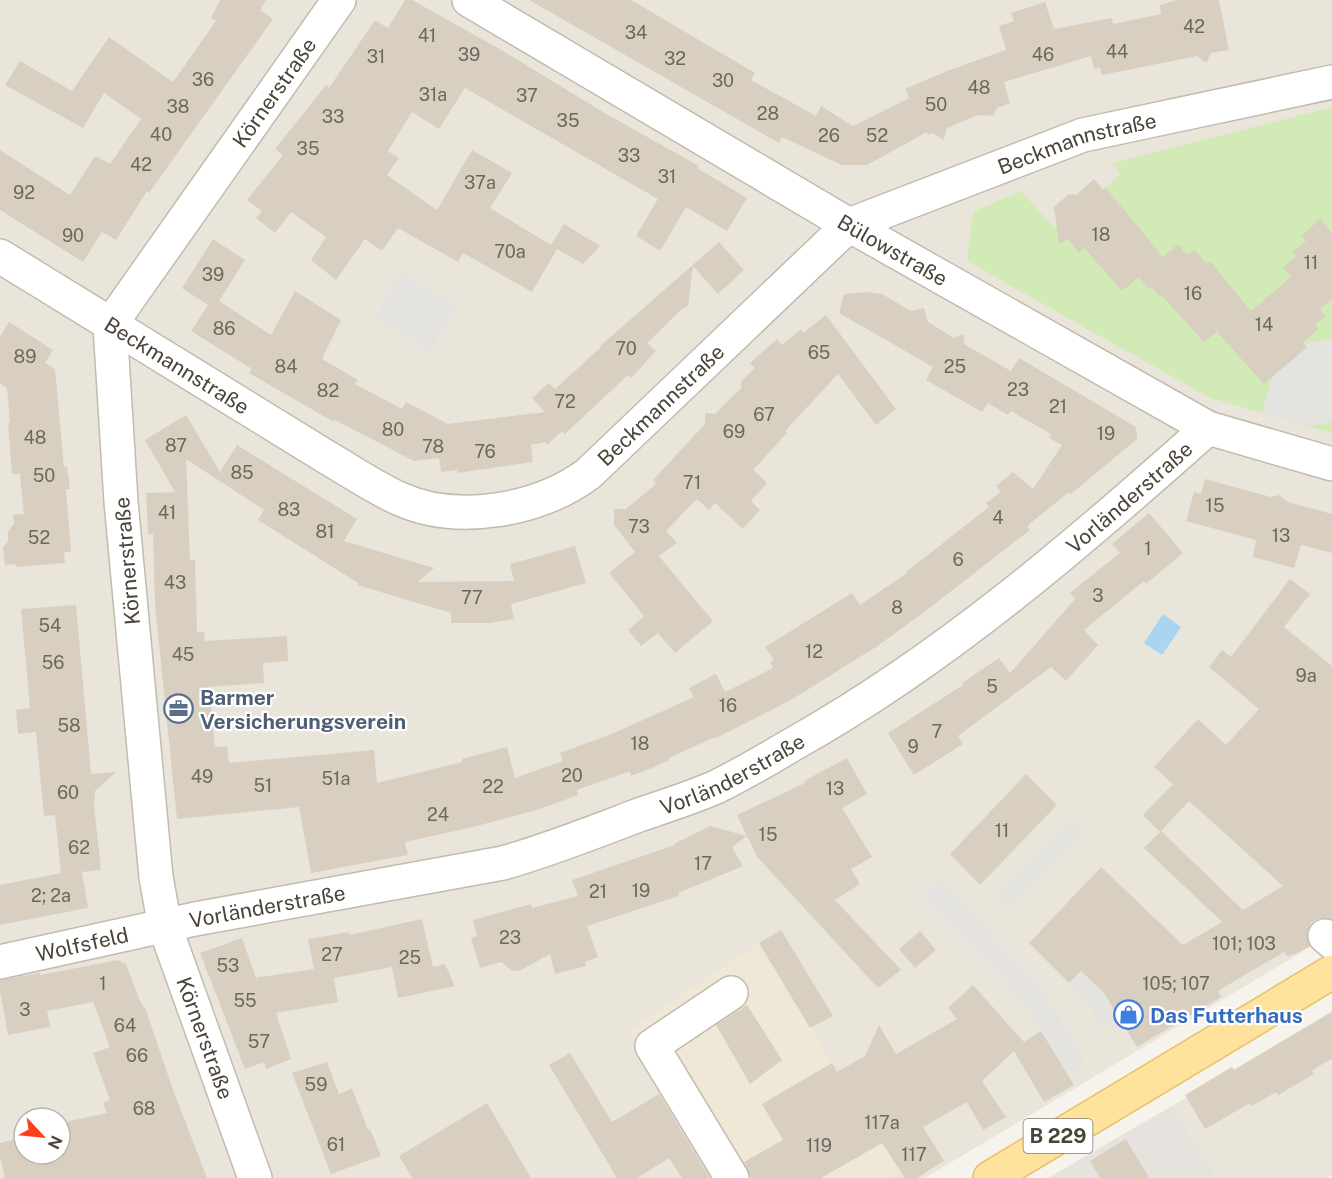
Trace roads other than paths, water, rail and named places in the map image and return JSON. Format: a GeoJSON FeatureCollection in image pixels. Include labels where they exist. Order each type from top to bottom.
{"type":"FeatureCollection","features":[{"type":"Feature","properties":{"kind":"main road","name":"B 229"},"geometry":{"type":"LineString","coordinates":[[990,1178],[1332,972]]}},
{"type":"Feature","properties":{"kind":"street","name":"Körnerstraße"},"geometry":{"type":"LineString","coordinates":[[255,1178],[165,927],[156,877],[121,502],[110,325],[339,0]]}},
{"type":"Feature","properties":{"kind":"street","name":"Bülowstraße"},"geometry":{"type":"LineString","coordinates":[[469,0],[849,225],[1208,428],[1332,464]]}},
{"type":"Feature","properties":{"kind":"street","name":"Beckmannstraße"},"geometry":{"type":"LineString","coordinates":[[0,256],[328,458],[400,499],[436,509],[476,512],[540,499],[573,485],[588,474],[849,225],[1083,135],[1332,82]]}},
{"type":"Feature","properties":{"kind":"street","name":"Vorländerstraße"},"geometry":{"type":"LineString","coordinates":[[165,927],[237,911],[420,880],[503,863],[544,851],[716,787],[844,716],[936,654],[1070,547],[1154,477],[1208,428]]}},
{"type":"Feature","properties":{"kind":"street","name":"Wolfsfeld"},"geometry":{"type":"LineString","coordinates":[[0,962],[165,927]]}},
{"type":"Feature","properties":{"kind":"street"},"geometry":{"type":"LineString","coordinates":[[731,993],[652,1046],[732,1178]]}},
{"type":"Feature","properties":{"kind":"water"},"geometry":{"type":"Polygon","coordinates":[[[1163,614],[1181,627],[1162,655],[1144,643],[1163,614]]]}},
{"type":"Feature","properties":{"kind":"place","name":"Barmer Versicherungsverein"},"geometry":{"type":"Point","coordinates":[179,709]}},
{"type":"Feature","properties":{"kind":"place","name":"Das Futterhaus"},"geometry":{"type":"Point","coordinates":[1129,1015]}}]}
